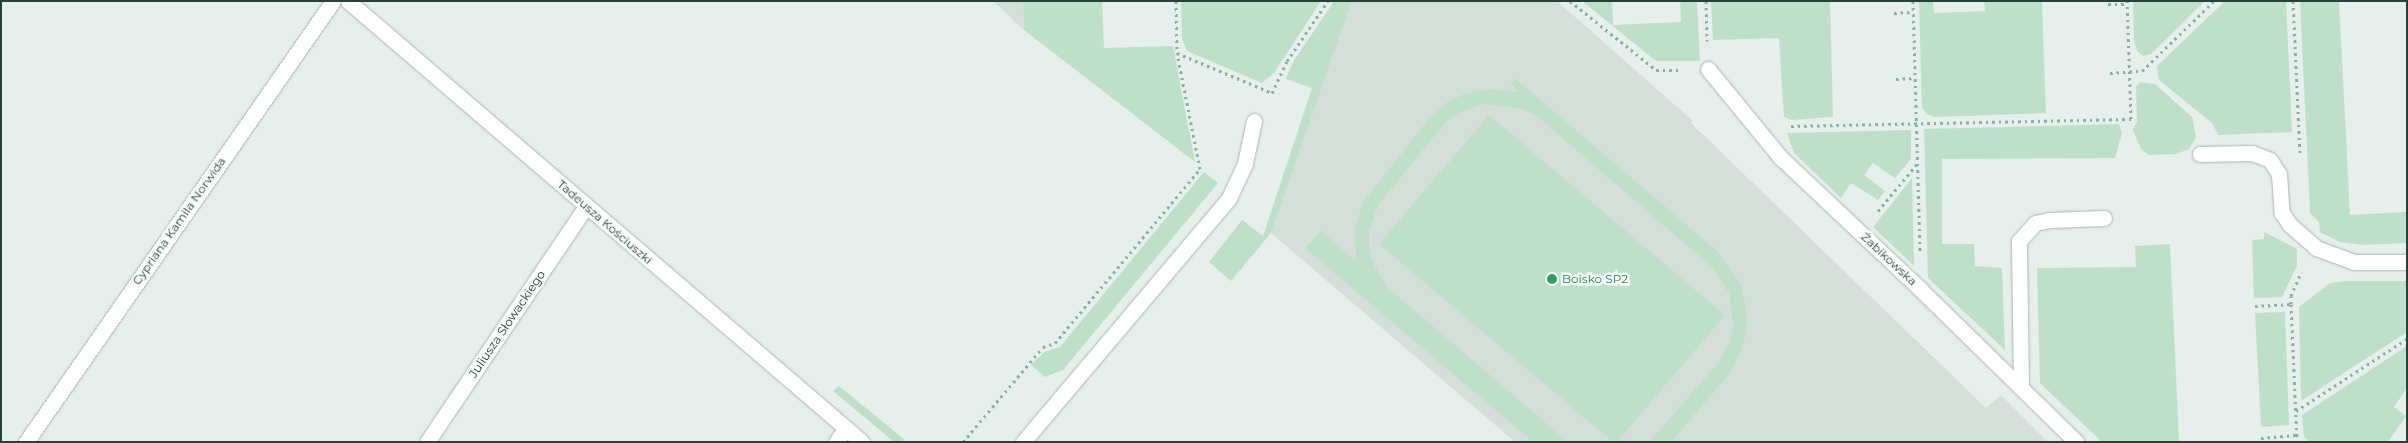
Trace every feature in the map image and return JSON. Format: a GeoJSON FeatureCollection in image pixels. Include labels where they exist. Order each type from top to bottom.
{"type":"FeatureCollection","features":[{"type":"Feature","properties":{"kind":"street","name":"Cypriana Kamila Norwida"},"geometry":{"type":"LineString","coordinates":[[26,442],[333,1]]}},
{"type":"Feature","properties":{"kind":"street","name":"Tadeusza Kościuszki"},"geometry":{"type":"LineString","coordinates":[[348,1],[862,442]]}},
{"type":"Feature","properties":{"kind":"street","name":"Żabikowska"},"geometry":{"type":"LineString","coordinates":[[1708,70],[1753,128],[1780,157],[1920,288],[2076,442]]}},
{"type":"Feature","properties":{"kind":"street"},"geometry":{"type":"LineString","coordinates":[[1023,442],[1229,198],[1245,163],[1254,121]]}},
{"type":"Feature","properties":{"kind":"street"},"geometry":{"type":"LineString","coordinates":[[2200,154],[2252,153],[2270,160],[2279,174],[2282,213],[2290,225],[2316,248],[2333,257],[2354,262],[2407,262]]}},
{"type":"Feature","properties":{"kind":"street","name":"Juliusza Słowackiego"},"geometry":{"type":"LineString","coordinates":[[427,442],[586,206]]}},
{"type":"Feature","properties":{"kind":"street"},"geometry":{"type":"LineString","coordinates":[[2021,387],[2019,241],[2035,223],[2049,220],[2104,218]]}},
{"type":"Feature","properties":{"kind":"street"},"geometry":{"type":"LineString","coordinates":[[836,442],[846,428]]}},
{"type":"Feature","properties":{"kind":"path"},"geometry":{"type":"LineString","coordinates":[[963,442],[1043,347],[1054,343],[1200,169],[1177,53],[1176,1]]}},
{"type":"Feature","properties":{"kind":"path"},"geometry":{"type":"LineString","coordinates":[[1177,53],[1272,93],[1287,61],[1328,1]]}},
{"type":"Feature","properties":{"kind":"path"},"geometry":{"type":"LineString","coordinates":[[1570,1],[1656,70],[1708,70],[1706,1]]}},
{"type":"Feature","properties":{"kind":"path"},"geometry":{"type":"LineString","coordinates":[[1913,1],[1920,288]]}},
{"type":"Feature","properties":{"kind":"path"},"geometry":{"type":"LineString","coordinates":[[2110,73],[2142,71],[2214,1]]}},
{"type":"Feature","properties":{"kind":"path"},"geometry":{"type":"LineString","coordinates":[[2293,1],[2300,159]]}},
{"type":"Feature","properties":{"kind":"path"},"geometry":{"type":"LineString","coordinates":[[1753,128],[2131,119],[2127,2],[2108,4]]}},
{"type":"Feature","properties":{"kind":"path"},"geometry":{"type":"LineString","coordinates":[[1894,13],[1913,12]]}},
{"type":"Feature","properties":{"kind":"path"},"geometry":{"type":"LineString","coordinates":[[1896,79],[1915,78]]}},
{"type":"Feature","properties":{"kind":"path"},"geometry":{"type":"LineString","coordinates":[[1870,206],[1878,211],[1918,163]]}},
{"type":"Feature","properties":{"kind":"path"},"geometry":{"type":"LineString","coordinates":[[2255,306],[2291,304],[2297,441]]}},
{"type":"Feature","properties":{"kind":"path"},"geometry":{"type":"LineString","coordinates":[[2295,412],[2407,340]]}},
{"type":"Feature","properties":{"kind":"path"},"geometry":{"type":"LineString","coordinates":[[2261,438],[2296,435]]}},
{"type":"Feature","properties":{"kind":"shaded area"},"geometry":{"type":"Polygon","coordinates":[[[993,1],[1023,1],[1024,30],[993,1]]]}},
{"type":"Feature","properties":{"kind":"shaded area"},"geometry":{"type":"Polygon","coordinates":[[[1352,1],[1557,1],[1693,121],[1691,123],[1986,408],[2001,395],[2048,442],[1515,442],[1271,233],[1352,1]]]}},
{"type":"Feature","properties":{"kind":"green space"},"geometry":{"type":"Polygon","coordinates":[[[1023,1],[1102,1],[1104,48],[1173,46],[1195,162],[1024,30],[1023,1]]]}},
{"type":"Feature","properties":{"kind":"green space"},"geometry":{"type":"Polygon","coordinates":[[[1181,1],[1321,1],[1274,73],[1262,83],[1187,51],[1182,39],[1181,1]]]}},
{"type":"Feature","properties":{"kind":"green space"},"geometry":{"type":"Polygon","coordinates":[[[1334,1],[1352,1],[1271,233],[1231,281],[1209,262],[1242,220],[1263,236],[1312,88],[1286,79],[1293,62],[1334,1]]]}},
{"type":"Feature","properties":{"kind":"green space"},"geometry":{"type":"Polygon","coordinates":[[[1582,1],[1612,1],[1613,25],[1681,22],[1680,1],[1697,1],[1700,61],[1656,61],[1582,1]]]}},
{"type":"Feature","properties":{"kind":"green space"},"geometry":{"type":"Polygon","coordinates":[[[1711,1],[1830,1],[1833,117],[1792,120],[1784,117],[1779,38],[1713,40],[1711,1]]]}},
{"type":"Feature","properties":{"kind":"green space"},"geometry":{"type":"Polygon","coordinates":[[[1919,1],[1933,1],[1934,13],[1985,11],[1984,1],[2042,1],[2046,113],[1934,117],[1927,114],[1922,108],[1919,1]]]}},
{"type":"Feature","properties":{"kind":"green space"},"geometry":{"type":"Polygon","coordinates":[[[2133,1],[2205,1],[2151,54],[2143,56],[2137,51],[2134,41],[2133,1]]]}},
{"type":"Feature","properties":{"kind":"green space"},"geometry":{"type":"Polygon","coordinates":[[[2225,1],[2286,1],[2292,132],[2218,135],[2213,124],[2159,80],[2157,66],[2225,1]]]}},
{"type":"Feature","properties":{"kind":"green space"},"geometry":{"type":"Polygon","coordinates":[[[2300,1],[2339,1],[2350,215],[2407,212],[2407,243],[2363,245],[2340,242],[2320,232],[2319,222],[2310,213],[2300,1]]]}},
{"type":"Feature","properties":{"kind":"green space"},"geometry":{"type":"Polygon","coordinates":[[[1516,79],[1717,251],[1741,284],[1748,321],[1742,349],[1730,373],[1671,442],[1649,442],[1719,362],[1729,343],[1733,326],[1729,293],[1713,268],[1538,117],[1523,109],[1483,104],[1460,112],[1446,122],[1378,205],[1369,231],[1369,246],[1372,261],[1387,287],[1568,442],[1533,442],[1305,248],[1321,231],[1356,261],[1355,228],[1363,202],[1428,120],[1446,103],[1466,93],[1489,89],[1519,92],[1511,84],[1516,79]]]}},
{"type":"Feature","properties":{"kind":"green space"},"geometry":{"type":"Polygon","coordinates":[[[2140,82],[2155,84],[2192,117],[2196,137],[2189,149],[2176,154],[2149,155],[2141,149],[2133,130],[2137,121],[2136,87],[2140,82]]]}},
{"type":"Feature","properties":{"kind":"green space","name":"Boisko SP2"},"geometry":{"type":"Polygon","coordinates":[[[1489,115],[1725,315],[1617,442],[1613,442],[1379,244],[1489,115]]]}},
{"type":"Feature","properties":{"kind":"green space"},"geometry":{"type":"Polygon","coordinates":[[[2119,124],[2122,133],[2115,158],[1942,159],[1942,244],[1974,244],[1975,266],[2002,268],[2005,350],[1928,278],[1924,129],[2119,124]]]}},
{"type":"Feature","properties":{"kind":"green space"},"geometry":{"type":"Polygon","coordinates":[[[1911,130],[1911,159],[1895,178],[1873,163],[1864,175],[1885,191],[1878,200],[1851,183],[1841,198],[1794,153],[1787,133],[1911,130]]]}},
{"type":"Feature","properties":{"kind":"green space"},"geometry":{"type":"Polygon","coordinates":[[[1204,172],[1218,183],[1063,370],[1045,377],[1031,365],[1044,352],[1060,347],[1204,172]]]}},
{"type":"Feature","properties":{"kind":"green space"},"geometry":{"type":"Polygon","coordinates":[[[1912,178],[1914,266],[1873,227],[1912,178]]]}},
{"type":"Feature","properties":{"kind":"green space"},"geometry":{"type":"Polygon","coordinates":[[[2264,232],[2297,249],[2297,266],[2282,297],[2254,298],[2252,240],[2264,239],[2264,232]]]}},
{"type":"Feature","properties":{"kind":"green space"},"geometry":{"type":"Polygon","coordinates":[[[2170,244],[2179,442],[2102,442],[2040,383],[2037,268],[2136,267],[2135,246],[2170,244]]]}},
{"type":"Feature","properties":{"kind":"green space"},"geometry":{"type":"Polygon","coordinates":[[[2346,281],[2407,281],[2407,332],[2301,401],[2299,307],[2330,283],[2346,281]]]}},
{"type":"Feature","properties":{"kind":"green space"},"geometry":{"type":"Polygon","coordinates":[[[2285,312],[2289,425],[2261,427],[2255,313],[2285,312]]]}},
{"type":"Feature","properties":{"kind":"green space"},"geometry":{"type":"Polygon","coordinates":[[[2407,346],[2407,388],[2394,407],[2406,416],[2388,442],[2311,442],[2304,437],[2302,415],[2407,346]]]}},
{"type":"Feature","properties":{"kind":"green space"},"geometry":{"type":"Polygon","coordinates":[[[839,386],[905,440],[894,442],[833,391],[839,386]]]}},
{"type":"Feature","properties":{"kind":"place","name":"Boisko SP2"},"geometry":{"type":"Point","coordinates":[1552,279]}}]}
